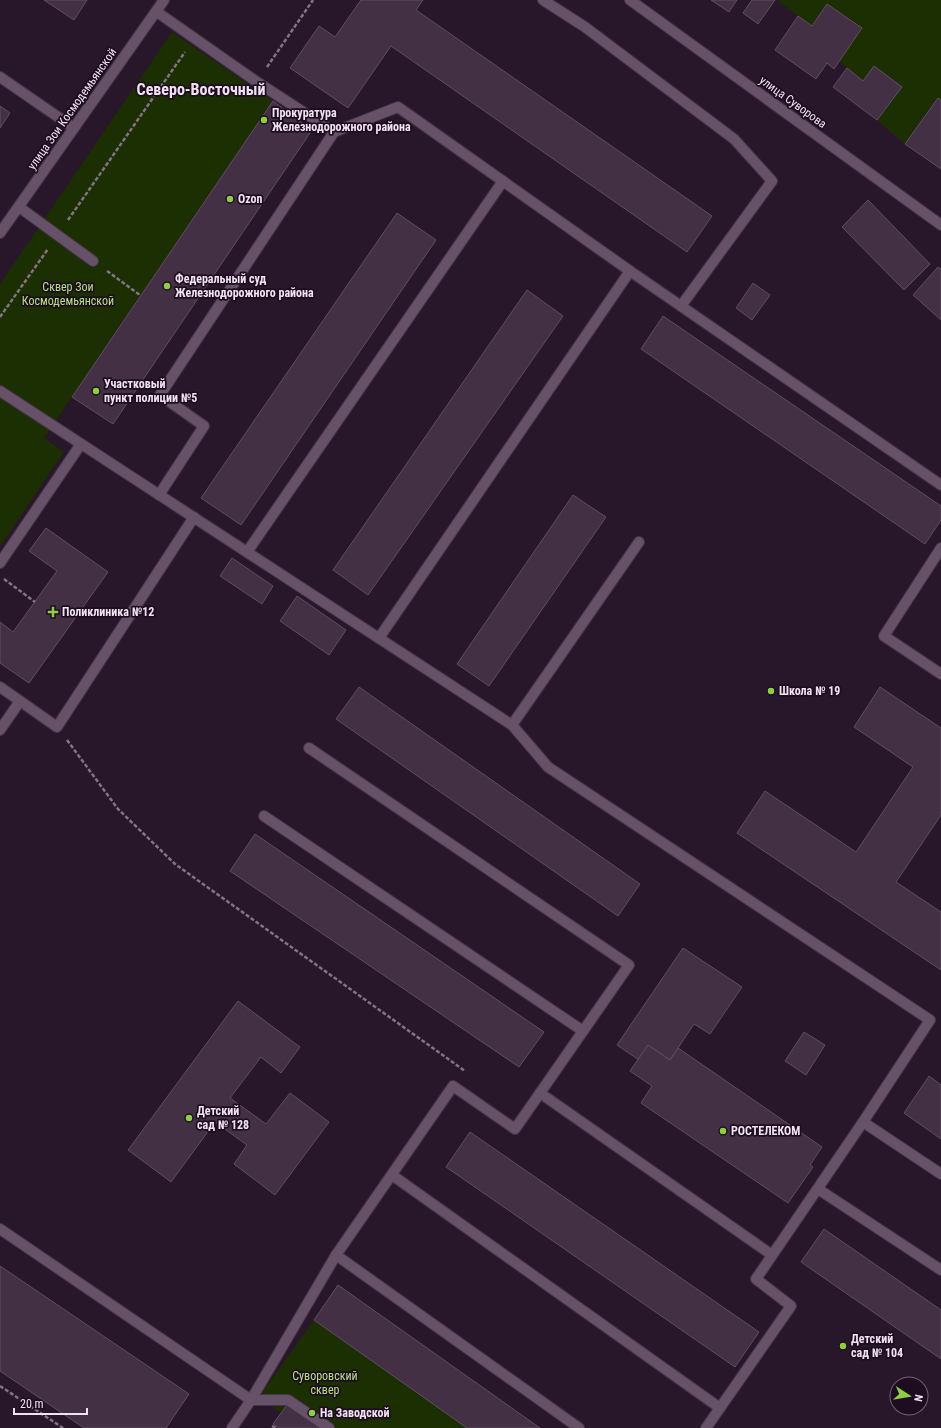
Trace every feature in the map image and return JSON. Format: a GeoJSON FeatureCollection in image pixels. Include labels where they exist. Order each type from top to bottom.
{"type":"FeatureCollection","features":[{"type":"Feature","properties":{"kind":"street","name":"улица Зои Космодемьянской"},"geometry":{"type":"LineString","coordinates":[[0,233],[164,0]]}},
{"type":"Feature","properties":{"kind":"street"},"geometry":{"type":"LineString","coordinates":[[543,0],[585,27],[734,139],[772,181],[680,306]]}},
{"type":"Feature","properties":{"kind":"street","name":"улица Суворова"},"geometry":{"type":"LineString","coordinates":[[630,0],[941,225]]}},
{"type":"Feature","properties":{"kind":"street"},"geometry":{"type":"LineString","coordinates":[[157,12],[257,82],[334,132]]}},
{"type":"Feature","properties":{"kind":"street"},"geometry":{"type":"LineString","coordinates":[[0,77],[74,128]]}},
{"type":"Feature","properties":{"kind":"street"},"geometry":{"type":"LineString","coordinates":[[159,495],[204,426],[160,395],[334,132],[398,107],[680,306],[941,485]]}},
{"type":"Feature","properties":{"kind":"street"},"geometry":{"type":"LineString","coordinates":[[248,552],[503,181]]}},
{"type":"Feature","properties":{"kind":"street"},"geometry":{"type":"LineString","coordinates":[[19,207],[93,261]]}},
{"type":"Feature","properties":{"kind":"street"},"geometry":{"type":"LineString","coordinates":[[379,638],[630,271]]}},
{"type":"Feature","properties":{"kind":"street"},"geometry":{"type":"LineString","coordinates":[[0,391],[512,725],[548,767],[930,1020],[818,1189],[756,1279],[791,1306],[706,1428]]}},
{"type":"Feature","properties":{"kind":"street"},"geometry":{"type":"LineString","coordinates":[[0,563],[81,444]]}},
{"type":"Feature","properties":{"kind":"street"},"geometry":{"type":"LineString","coordinates":[[0,687],[57,727],[194,517]]}},
{"type":"Feature","properties":{"kind":"street"},"geometry":{"type":"LineString","coordinates":[[512,725],[639,542]]}},
{"type":"Feature","properties":{"kind":"street"},"geometry":{"type":"LineString","coordinates":[[941,548],[884,636],[941,674]]}},
{"type":"Feature","properties":{"kind":"street"},"geometry":{"type":"LineString","coordinates":[[0,730],[20,701]]}},
{"type":"Feature","properties":{"kind":"street"},"geometry":{"type":"LineString","coordinates":[[232,1428],[251,1400],[336,1255],[453,1086],[515,1129],[629,965],[309,748]]}},
{"type":"Feature","properties":{"kind":"street"},"geometry":{"type":"LineString","coordinates":[[264,816],[584,1031]]}},
{"type":"Feature","properties":{"kind":"street"},"geometry":{"type":"LineString","coordinates":[[540,1093],[772,1255]]}},
{"type":"Feature","properties":{"kind":"street"},"geometry":{"type":"LineString","coordinates":[[863,1122],[941,1174]]}},
{"type":"Feature","properties":{"kind":"street"},"geometry":{"type":"LineString","coordinates":[[392,1175],[720,1408]]}},
{"type":"Feature","properties":{"kind":"street"},"geometry":{"type":"LineString","coordinates":[[818,1189],[941,1270]]}},
{"type":"Feature","properties":{"kind":"street"},"geometry":{"type":"LineString","coordinates":[[0,1230],[251,1400],[288,1400],[329,1428]]}},
{"type":"Feature","properties":{"kind":"street"},"geometry":{"type":"LineString","coordinates":[[336,1255],[579,1428]]}},
{"type":"Feature","properties":{"kind":"path"},"geometry":{"type":"LineString","coordinates":[[257,82],[313,0]]}},
{"type":"Feature","properties":{"kind":"path"},"geometry":{"type":"LineString","coordinates":[[0,317],[194,38]]}},
{"type":"Feature","properties":{"kind":"path"},"geometry":{"type":"LineString","coordinates":[[93,261],[140,295]]}},
{"type":"Feature","properties":{"kind":"path"},"geometry":{"type":"LineString","coordinates":[[0,577],[35,602]]}},
{"type":"Feature","properties":{"kind":"path"},"geometry":{"type":"LineString","coordinates":[[57,727],[118,809],[174,864],[467,1072]]}},
{"type":"Feature","properties":{"kind":"path"},"geometry":{"type":"LineString","coordinates":[[0,1386],[63,1428]]}},
{"type":"Feature","properties":{"kind":"path"},"geometry":{"type":"LineString","coordinates":[[272,1426],[276,1428]]}},
{"type":"Feature","properties":{"kind":"green space"},"geometry":{"type":"Polygon","coordinates":[[[781,0],[941,0],[941,100],[937,98],[905,144],[877,120],[901,88],[863,81],[839,61],[862,28],[827,4],[812,26],[779,2],[781,0]]]}},
{"type":"Feature","properties":{"kind":"green space","name":"Сквер Зои Космодемьянской"},"geometry":{"type":"Polygon","coordinates":[[[172,32],[273,101],[44,438],[64,452],[0,547],[0,284],[172,32]]]}},
{"type":"Feature","properties":{"kind":"green space","name":"Суворовский сквер"},"geometry":{"type":"Polygon","coordinates":[[[314,1320],[467,1428],[302,1428],[259,1397],[314,1320]]]}},
{"type":"Feature","properties":{"kind":"building"},"geometry":{"type":"Polygon","coordinates":[[[44,0],[87,0],[74,20],[44,0]]]}},
{"type":"Feature","properties":{"kind":"building"},"geometry":{"type":"Polygon","coordinates":[[[361,0],[423,0],[416,10],[712,216],[687,252],[391,46],[348,108],[290,68],[319,26],[335,37],[361,0]]]}},
{"type":"Feature","properties":{"kind":"building"},"geometry":{"type":"Polygon","coordinates":[[[711,0],[737,0],[729,12],[711,0]]]}},
{"type":"Feature","properties":{"kind":"building"},"geometry":{"type":"Polygon","coordinates":[[[752,0],[775,0],[758,24],[743,13],[752,0]]]}},
{"type":"Feature","properties":{"kind":"building"},"geometry":{"type":"Polygon","coordinates":[[[827,4],[862,28],[834,69],[827,63],[816,79],[775,50],[798,16],[812,26],[827,4]]]}},
{"type":"Feature","properties":{"kind":"building"},"geometry":{"type":"Polygon","coordinates":[[[874,66],[902,87],[877,120],[833,87],[847,68],[863,81],[874,66]]]}},
{"type":"Feature","properties":{"kind":"building"},"geometry":{"type":"Polygon","coordinates":[[[938,98],[941,100],[941,169],[905,144],[938,98]]]}},
{"type":"Feature","properties":{"kind":"building"},"geometry":{"type":"Polygon","coordinates":[[[273,101],[312,130],[113,424],[72,397],[273,101]]]}},
{"type":"Feature","properties":{"kind":"building"},"geometry":{"type":"Polygon","coordinates":[[[0,106],[10,113],[0,128],[0,106]]]}},
{"type":"Feature","properties":{"kind":"building"},"geometry":{"type":"Polygon","coordinates":[[[868,200],[930,264],[904,290],[842,227],[868,200]]]}},
{"type":"Feature","properties":{"kind":"building"},"geometry":{"type":"Polygon","coordinates":[[[397,213],[436,240],[241,525],[201,498],[397,213]]]}},
{"type":"Feature","properties":{"kind":"building"},"geometry":{"type":"Polygon","coordinates":[[[938,267],[941,269],[941,320],[913,295],[938,267]]]}},
{"type":"Feature","properties":{"kind":"building"},"geometry":{"type":"Polygon","coordinates":[[[753,283],[770,295],[752,320],[736,308],[753,283]]]}},
{"type":"Feature","properties":{"kind":"building"},"geometry":{"type":"Polygon","coordinates":[[[527,290],[563,316],[368,595],[333,570],[527,290]]]}},
{"type":"Feature","properties":{"kind":"building"},"geometry":{"type":"Polygon","coordinates":[[[663,316],[941,506],[941,520],[925,544],[641,349],[663,316]]]}},
{"type":"Feature","properties":{"kind":"building"},"geometry":{"type":"Polygon","coordinates":[[[573,495],[606,517],[489,686],[457,664],[573,495]]]}},
{"type":"Feature","properties":{"kind":"building","name":"Поликлиника №12"},"geometry":{"type":"Polygon","coordinates":[[[46,528],[108,572],[29,683],[0,663],[0,622],[13,632],[57,571],[29,551],[46,528]]]}},
{"type":"Feature","properties":{"kind":"building"},"geometry":{"type":"Polygon","coordinates":[[[232,558],[273,586],[262,604],[220,576],[232,558]]]}},
{"type":"Feature","properties":{"kind":"building"},"geometry":{"type":"Polygon","coordinates":[[[297,596],[346,630],[329,655],[280,621],[297,596]]]}},
{"type":"Feature","properties":{"kind":"building"},"geometry":{"type":"Polygon","coordinates":[[[359,687],[640,884],[618,916],[336,719],[359,687]]]}},
{"type":"Feature","properties":{"kind":"building"},"geometry":{"type":"Polygon","coordinates":[[[880,687],[941,728],[941,815],[896,882],[941,912],[941,970],[737,833],[765,791],[856,852],[913,767],[854,727],[880,687]]]}},
{"type":"Feature","properties":{"kind":"building"},"geometry":{"type":"Polygon","coordinates":[[[255,834],[544,1032],[519,1067],[230,871],[255,834]]]}},
{"type":"Feature","properties":{"kind":"building"},"geometry":{"type":"Polygon","coordinates":[[[683,948],[742,987],[710,1034],[694,1024],[670,1060],[648,1045],[639,1060],[617,1045],[683,948]]]}},
{"type":"Feature","properties":{"kind":"building"},"geometry":{"type":"Polygon","coordinates":[[[238,1001],[300,1047],[281,1073],[261,1057],[230,1098],[266,1124],[290,1093],[329,1122],[275,1195],[234,1164],[247,1145],[215,1122],[171,1182],[128,1150],[238,1001]]]}},
{"type":"Feature","properties":{"kind":"building"},"geometry":{"type":"Polygon","coordinates":[[[804,1032],[825,1045],[806,1075],[785,1061],[804,1032]]]}},
{"type":"Feature","properties":{"kind":"building"},"geometry":{"type":"Polygon","coordinates":[[[648,1045],[670,1060],[678,1048],[822,1147],[810,1165],[813,1167],[788,1203],[641,1103],[652,1086],[630,1071],[648,1045]]]}},
{"type":"Feature","properties":{"kind":"building"},"geometry":{"type":"Polygon","coordinates":[[[929,1076],[941,1085],[941,1139],[904,1113],[929,1076]]]}},
{"type":"Feature","properties":{"kind":"building"},"geometry":{"type":"Polygon","coordinates":[[[470,1132],[759,1332],[735,1367],[446,1167],[470,1132]]]}},
{"type":"Feature","properties":{"kind":"building"},"geometry":{"type":"Polygon","coordinates":[[[824,1229],[941,1310],[941,1359],[801,1262],[824,1229]]]}},
{"type":"Feature","properties":{"kind":"building"},"geometry":{"type":"Polygon","coordinates":[[[0,1266],[189,1394],[166,1428],[84,1428],[0,1371],[0,1266]]]}},
{"type":"Feature","properties":{"kind":"building"},"geometry":{"type":"Polygon","coordinates":[[[338,1285],[540,1428],[467,1428],[314,1320],[338,1285]]]}},
{"type":"Feature","properties":{"kind":"building"},"geometry":{"type":"Polygon","coordinates":[[[287,1405],[319,1428],[279,1428],[273,1424],[287,1405]]]}},
{"type":"Feature","properties":{"kind":"place","name":"Прокуратура Железнодорожного района"},"geometry":{"type":"Point","coordinates":[264,120]}},
{"type":"Feature","properties":{"kind":"place","name":"Ozon"},"geometry":{"type":"Point","coordinates":[230,199]}},
{"type":"Feature","properties":{"kind":"place","name":"Федеральный суд Железнодорожного района"},"geometry":{"type":"Point","coordinates":[167,286]}},
{"type":"Feature","properties":{"kind":"place","name":"Участковый пункт полиции №5"},"geometry":{"type":"Point","coordinates":[96,391]}},
{"type":"Feature","properties":{"kind":"place","name":"Поликлиника №12"},"geometry":{"type":"Point","coordinates":[53,612]}},
{"type":"Feature","properties":{"kind":"place","name":"Школа № 19"},"geometry":{"type":"Point","coordinates":[771,691]}},
{"type":"Feature","properties":{"kind":"place","name":"Детский сад № 128"},"geometry":{"type":"Point","coordinates":[189,1118]}},
{"type":"Feature","properties":{"kind":"place","name":"РОСТЕЛЕКОМ"},"geometry":{"type":"Point","coordinates":[723,1131]}},
{"type":"Feature","properties":{"kind":"place","name":"Детский сад № 104"},"geometry":{"type":"Point","coordinates":[843,1346]}},
{"type":"Feature","properties":{"kind":"place","name":"На Заводской"},"geometry":{"type":"Point","coordinates":[312,1413]}},
{"type":"Feature","properties":{"kind":"district","name":"Северо-Восточный"},"geometry":{"type":"Point","coordinates":[201,89]}}]}
